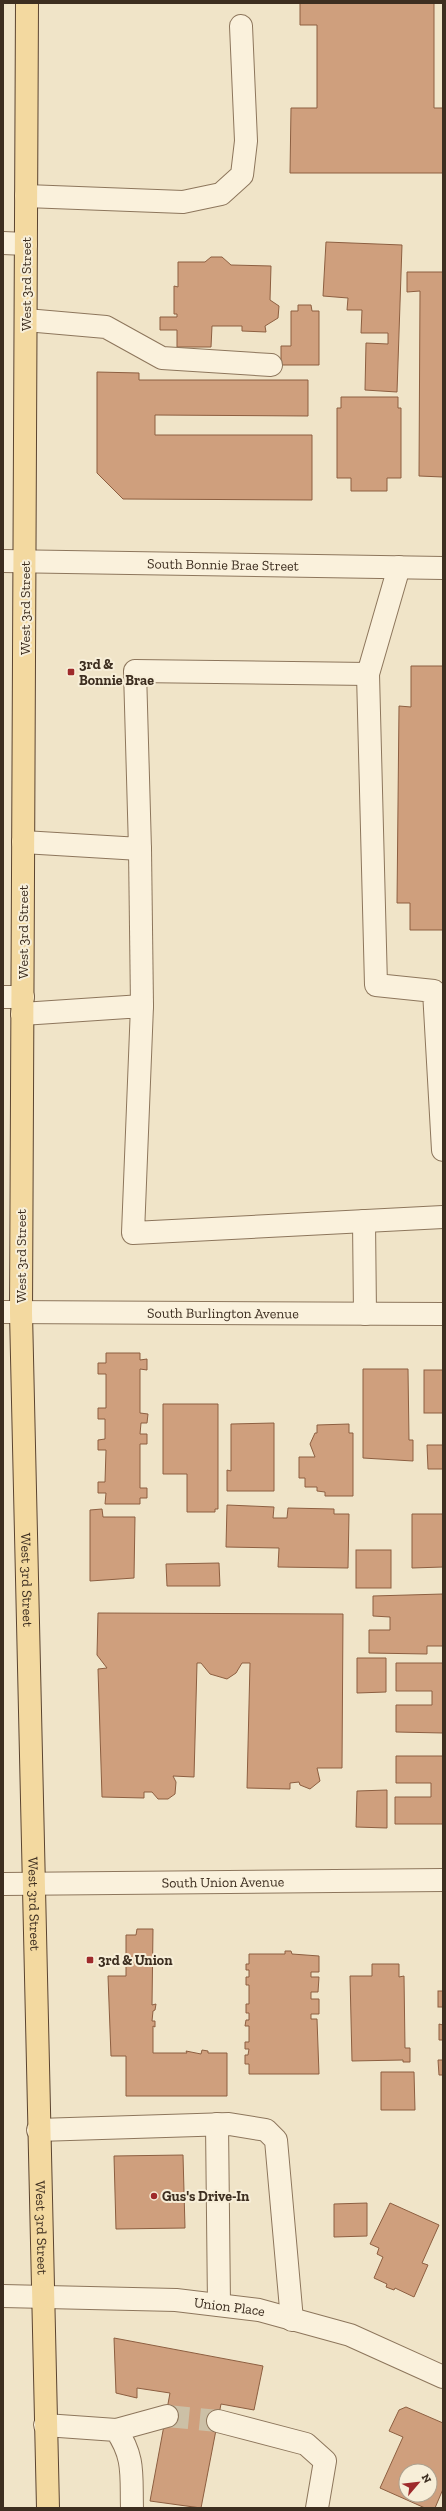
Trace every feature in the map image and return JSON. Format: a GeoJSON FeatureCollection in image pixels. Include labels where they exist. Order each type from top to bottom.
{"type":"FeatureCollection","features":[{"type":"Feature","properties":{"kind":"main road","name":"West 3rd Street"},"geometry":{"type":"LineString","coordinates":[[27,3],[24,842],[16,1003],[12,1312],[33,1884],[48,2508]]}},
{"type":"Feature","properties":{"kind":"street"},"geometry":{"type":"LineString","coordinates":[[26,196],[183,202],[221,194],[242,174],[246,141],[241,26]]}},
{"type":"Feature","properties":{"kind":"street"},"geometry":{"type":"LineString","coordinates":[[3,243],[26,244]]}},
{"type":"Feature","properties":{"kind":"street"},"geometry":{"type":"LineString","coordinates":[[26,320],[106,327],[162,358],[271,365]]}},
{"type":"Feature","properties":{"kind":"street","name":"South Bonnie Brae Street"},"geometry":{"type":"LineString","coordinates":[[3,561],[443,568]]}},
{"type":"Feature","properties":{"kind":"street"},"geometry":{"type":"LineString","coordinates":[[399,568],[368,674],[376,985],[434,991],[443,1150]]}},
{"type":"Feature","properties":{"kind":"street"},"geometry":{"type":"LineString","coordinates":[[368,674],[135,671],[140,849],[142,1006],[133,1234],[443,1217]]}},
{"type":"Feature","properties":{"kind":"street"},"geometry":{"type":"LineString","coordinates":[[24,842],[140,849]]}},
{"type":"Feature","properties":{"kind":"street"},"geometry":{"type":"LineString","coordinates":[[16,1003],[142,1006]]}},
{"type":"Feature","properties":{"kind":"street"},"geometry":{"type":"LineString","coordinates":[[364,1221],[365,1314]]}},
{"type":"Feature","properties":{"kind":"street","name":"South Burlington Avenue"},"geometry":{"type":"LineString","coordinates":[[12,1312],[443,1314]]}},
{"type":"Feature","properties":{"kind":"street","name":"South Union Avenue"},"geometry":{"type":"LineString","coordinates":[[3,1884],[443,1880]]}},
{"type":"Feature","properties":{"kind":"street"},"geometry":{"type":"LineString","coordinates":[[217,2124],[219,2305]]}},
{"type":"Feature","properties":{"kind":"street"},"geometry":{"type":"LineString","coordinates":[[38,2130],[217,2124],[266,2130],[276,2140],[292,2320]]}},
{"type":"Feature","properties":{"kind":"street","name":"Union Place"},"geometry":{"type":"LineString","coordinates":[[3,2296],[176,2300],[259,2310],[350,2335],[443,2377]]}},
{"type":"Feature","properties":{"kind":"street"},"geometry":{"type":"LineString","coordinates":[[46,2425],[116,2430],[166,2416]]}},
{"type":"Feature","properties":{"kind":"street"},"geometry":{"type":"LineString","coordinates":[[218,2421],[306,2444],[325,2461],[317,2508]]}},
{"type":"Feature","properties":{"kind":"street"},"geometry":{"type":"LineString","coordinates":[[116,2430],[127,2445],[131,2464],[132,2508]]}},
{"type":"Feature","properties":{"kind":"building"},"geometry":{"type":"Polygon","coordinates":[[[300,3],[434,3],[434,108],[443,108],[443,173],[290,173],[291,108],[317,108],[317,25],[300,25],[300,3]]]}},
{"type":"Feature","properties":{"kind":"building"},"geometry":{"type":"Polygon","coordinates":[[[326,242],[402,245],[397,392],[365,390],[366,343],[388,344],[388,333],[361,333],[362,310],[347,310],[348,298],[323,296],[326,242]]]}},
{"type":"Feature","properties":{"kind":"building"},"geometry":{"type":"Polygon","coordinates":[[[211,257],[222,257],[231,265],[271,266],[270,300],[279,306],[278,318],[265,326],[266,332],[242,331],[242,326],[212,326],[211,347],[177,347],[177,330],[160,330],[160,317],[177,317],[177,314],[174,314],[174,286],[178,287],[178,262],[205,262],[211,257]]]}},
{"type":"Feature","properties":{"kind":"building"},"geometry":{"type":"Polygon","coordinates":[[[407,272],[443,272],[443,477],[419,476],[420,291],[407,292],[407,272]]]}},
{"type":"Feature","properties":{"kind":"building"},"geometry":{"type":"Polygon","coordinates":[[[298,305],[311,305],[312,311],[319,311],[319,365],[281,365],[281,346],[291,346],[291,311],[298,311],[298,305]]]}},
{"type":"Feature","properties":{"kind":"building"},"geometry":{"type":"Polygon","coordinates":[[[97,372],[139,373],[139,380],[308,380],[308,416],[155,415],[155,435],[312,435],[312,500],[123,499],[97,473],[97,372]]]}},
{"type":"Feature","properties":{"kind":"building"},"geometry":{"type":"Polygon","coordinates":[[[341,397],[398,397],[398,408],[401,408],[401,478],[387,478],[387,491],[351,491],[351,478],[337,478],[337,408],[341,408],[341,397]]]}},
{"type":"Feature","properties":{"kind":"building"},"geometry":{"type":"Polygon","coordinates":[[[411,666],[443,666],[443,930],[410,930],[410,903],[397,903],[399,706],[411,707],[411,666]]]}},
{"type":"Feature","properties":{"kind":"building"},"geometry":{"type":"Polygon","coordinates":[[[106,1353],[140,1353],[140,1360],[147,1359],[147,1370],[140,1369],[140,1413],[148,1414],[147,1423],[141,1423],[140,1434],[147,1434],[147,1444],[140,1444],[140,1488],[147,1488],[147,1498],[140,1498],[140,1504],[105,1504],[106,1493],[98,1493],[98,1482],[105,1482],[106,1450],[98,1450],[98,1440],[105,1439],[105,1419],[98,1419],[98,1408],[106,1408],[106,1374],[98,1374],[98,1363],[106,1363],[106,1353]]]}},
{"type":"Feature","properties":{"kind":"building"},"geometry":{"type":"Polygon","coordinates":[[[363,1369],[408,1369],[409,1440],[413,1440],[413,1461],[363,1458],[363,1369]]]}},
{"type":"Feature","properties":{"kind":"building"},"geometry":{"type":"Polygon","coordinates":[[[424,1370],[443,1370],[443,1413],[424,1413],[424,1370]]]}},
{"type":"Feature","properties":{"kind":"building"},"geometry":{"type":"Polygon","coordinates":[[[163,1404],[218,1404],[218,1509],[215,1509],[215,1512],[187,1512],[187,1474],[163,1474],[163,1404]]]}},
{"type":"Feature","properties":{"kind":"building"},"geometry":{"type":"Polygon","coordinates":[[[274,1423],[274,1491],[227,1491],[227,1470],[231,1471],[231,1424],[274,1423]]]}},
{"type":"Feature","properties":{"kind":"building"},"geometry":{"type":"Polygon","coordinates":[[[349,1424],[349,1433],[353,1433],[353,1496],[325,1496],[325,1492],[317,1491],[317,1487],[305,1487],[305,1478],[299,1478],[299,1457],[315,1457],[310,1444],[315,1433],[317,1433],[317,1425],[349,1424]]]}},
{"type":"Feature","properties":{"kind":"building"},"geometry":{"type":"Polygon","coordinates":[[[427,1445],[443,1445],[443,1469],[428,1469],[427,1445]]]}},
{"type":"Feature","properties":{"kind":"building"},"geometry":{"type":"Polygon","coordinates":[[[227,1505],[274,1507],[273,1518],[287,1518],[288,1508],[334,1509],[334,1514],[349,1514],[348,1568],[278,1567],[279,1548],[226,1547],[227,1505]]]}},
{"type":"Feature","properties":{"kind":"building"},"geometry":{"type":"Polygon","coordinates":[[[102,1509],[103,1517],[135,1517],[134,1578],[90,1581],[90,1510],[102,1509]]]}},
{"type":"Feature","properties":{"kind":"building"},"geometry":{"type":"Polygon","coordinates":[[[412,1514],[443,1514],[443,1567],[412,1568],[412,1514]]]}},
{"type":"Feature","properties":{"kind":"building"},"geometry":{"type":"Polygon","coordinates":[[[356,1550],[391,1550],[391,1588],[356,1588],[356,1550]]]}},
{"type":"Feature","properties":{"kind":"building"},"geometry":{"type":"Polygon","coordinates":[[[219,1563],[220,1586],[167,1586],[166,1564],[219,1563]]]}},
{"type":"Feature","properties":{"kind":"building"},"geometry":{"type":"Polygon","coordinates":[[[443,1594],[443,1646],[427,1646],[427,1654],[369,1653],[369,1630],[390,1630],[390,1617],[373,1616],[373,1596],[443,1594]]]}},
{"type":"Feature","properties":{"kind":"building"},"geometry":{"type":"Polygon","coordinates":[[[98,1613],[343,1614],[342,1768],[317,1768],[320,1781],[310,1789],[300,1785],[299,1782],[290,1783],[290,1789],[247,1788],[250,1663],[242,1663],[236,1673],[227,1679],[210,1674],[201,1663],[197,1663],[194,1777],[173,1776],[176,1782],[175,1794],[168,1799],[158,1799],[152,1792],[144,1792],[144,1798],[102,1797],[98,1669],[107,1668],[97,1655],[98,1613]]]}},
{"type":"Feature","properties":{"kind":"building"},"geometry":{"type":"Polygon","coordinates":[[[357,1658],[386,1658],[386,1692],[357,1693],[357,1658]]]}},
{"type":"Feature","properties":{"kind":"building"},"geometry":{"type":"Polygon","coordinates":[[[396,1663],[443,1663],[443,1733],[396,1732],[396,1705],[432,1705],[432,1691],[396,1691],[396,1663]]]}},
{"type":"Feature","properties":{"kind":"building"},"geometry":{"type":"Polygon","coordinates":[[[396,1756],[443,1756],[443,1824],[395,1824],[395,1797],[431,1797],[431,1783],[396,1783],[396,1756]]]}},
{"type":"Feature","properties":{"kind":"building"},"geometry":{"type":"Polygon","coordinates":[[[387,1790],[387,1828],[356,1827],[357,1791],[387,1790]]]}},
{"type":"Feature","properties":{"kind":"building"},"geometry":{"type":"Polygon","coordinates":[[[137,1929],[153,1929],[152,2005],[156,2004],[155,2010],[153,2011],[152,2021],[155,2021],[155,2027],[153,2026],[153,2053],[187,2053],[186,2051],[201,2054],[202,2050],[208,2051],[208,2053],[227,2053],[227,2096],[126,2096],[126,2056],[111,2056],[108,1976],[126,1976],[126,1935],[136,1935],[137,1929]]]}},
{"type":"Feature","properties":{"kind":"building"},"geometry":{"type":"Polygon","coordinates":[[[285,1951],[291,1951],[292,1954],[319,1956],[319,1972],[311,1972],[311,1977],[319,1977],[318,1992],[311,1992],[311,1999],[319,1999],[319,2014],[311,2014],[311,2019],[317,2019],[319,2074],[249,2074],[249,2064],[245,2064],[245,2055],[248,2055],[249,2049],[245,2049],[245,2042],[249,2042],[249,2026],[245,2026],[246,2020],[249,2020],[249,2013],[246,2013],[246,2004],[249,2004],[249,1985],[246,1985],[246,1977],[249,1977],[249,1970],[246,1970],[246,1964],[249,1964],[249,1954],[285,1954],[285,1951]]]}},
{"type":"Feature","properties":{"kind":"building"},"geometry":{"type":"Polygon","coordinates":[[[372,1964],[399,1964],[399,1977],[404,1976],[405,2048],[410,2048],[410,2062],[403,2062],[403,2060],[352,2061],[350,1976],[372,1976],[372,1964]]]}},
{"type":"Feature","properties":{"kind":"building"},"geometry":{"type":"Polygon","coordinates":[[[438,1991],[443,1991],[443,2007],[438,2007],[438,1991]]]}},
{"type":"Feature","properties":{"kind":"building"},"geometry":{"type":"Polygon","coordinates":[[[439,2024],[443,2025],[443,2040],[439,2040],[439,2024]]]}},
{"type":"Feature","properties":{"kind":"building"},"geometry":{"type":"Polygon","coordinates":[[[438,2060],[443,2060],[443,2075],[439,2075],[438,2060]]]}},
{"type":"Feature","properties":{"kind":"building"},"geometry":{"type":"Polygon","coordinates":[[[381,2072],[414,2072],[415,2110],[381,2110],[381,2072]]]}},
{"type":"Feature","properties":{"kind":"building"},"geometry":{"type":"Polygon","coordinates":[[[183,2155],[185,2228],[116,2229],[114,2156],[183,2155]]]}},
{"type":"Feature","properties":{"kind":"building"},"geometry":{"type":"Polygon","coordinates":[[[367,2203],[367,2236],[334,2237],[334,2204],[367,2203]]]}},
{"type":"Feature","properties":{"kind":"building"},"geometry":{"type":"Polygon","coordinates":[[[390,2203],[439,2225],[422,2263],[428,2265],[414,2297],[395,2288],[394,2290],[386,2287],[387,2284],[374,2278],[383,2257],[377,2254],[379,2248],[370,2244],[390,2203]]]}},
{"type":"Feature","properties":{"kind":"building"},"geometry":{"type":"Polygon","coordinates":[[[114,2338],[263,2366],[254,2410],[221,2404],[201,2508],[150,2501],[170,2393],[137,2388],[137,2398],[116,2393],[114,2338]]]}},
{"type":"Feature","properties":{"kind":"building"},"geometry":{"type":"Polygon","coordinates":[[[406,2407],[443,2423],[443,2489],[438,2501],[438,2463],[398,2463],[398,2496],[380,2488],[403,2437],[389,2431],[399,2410],[406,2407]]]}},
{"type":"Feature","properties":{"kind":"building"},"geometry":{"type":"Polygon","coordinates":[[[414,2503],[437,2503],[435,2508],[425,2508],[414,2503]]]}},
{"type":"Feature","properties":{"kind":"tunnel"},"geometry":{"type":"LineString","coordinates":[[167,2416],[218,2421]]}},
{"type":"Feature","properties":{"kind":"place","name":"3rd & Bonnie Brae"},"geometry":{"type":"Point","coordinates":[71,672]}},
{"type":"Feature","properties":{"kind":"place","name":"3rd & Union"},"geometry":{"type":"Point","coordinates":[90,1960]}},
{"type":"Feature","properties":{"kind":"place","name":"Gus's Drive-In"},"geometry":{"type":"Point","coordinates":[154,2196]}}]}
